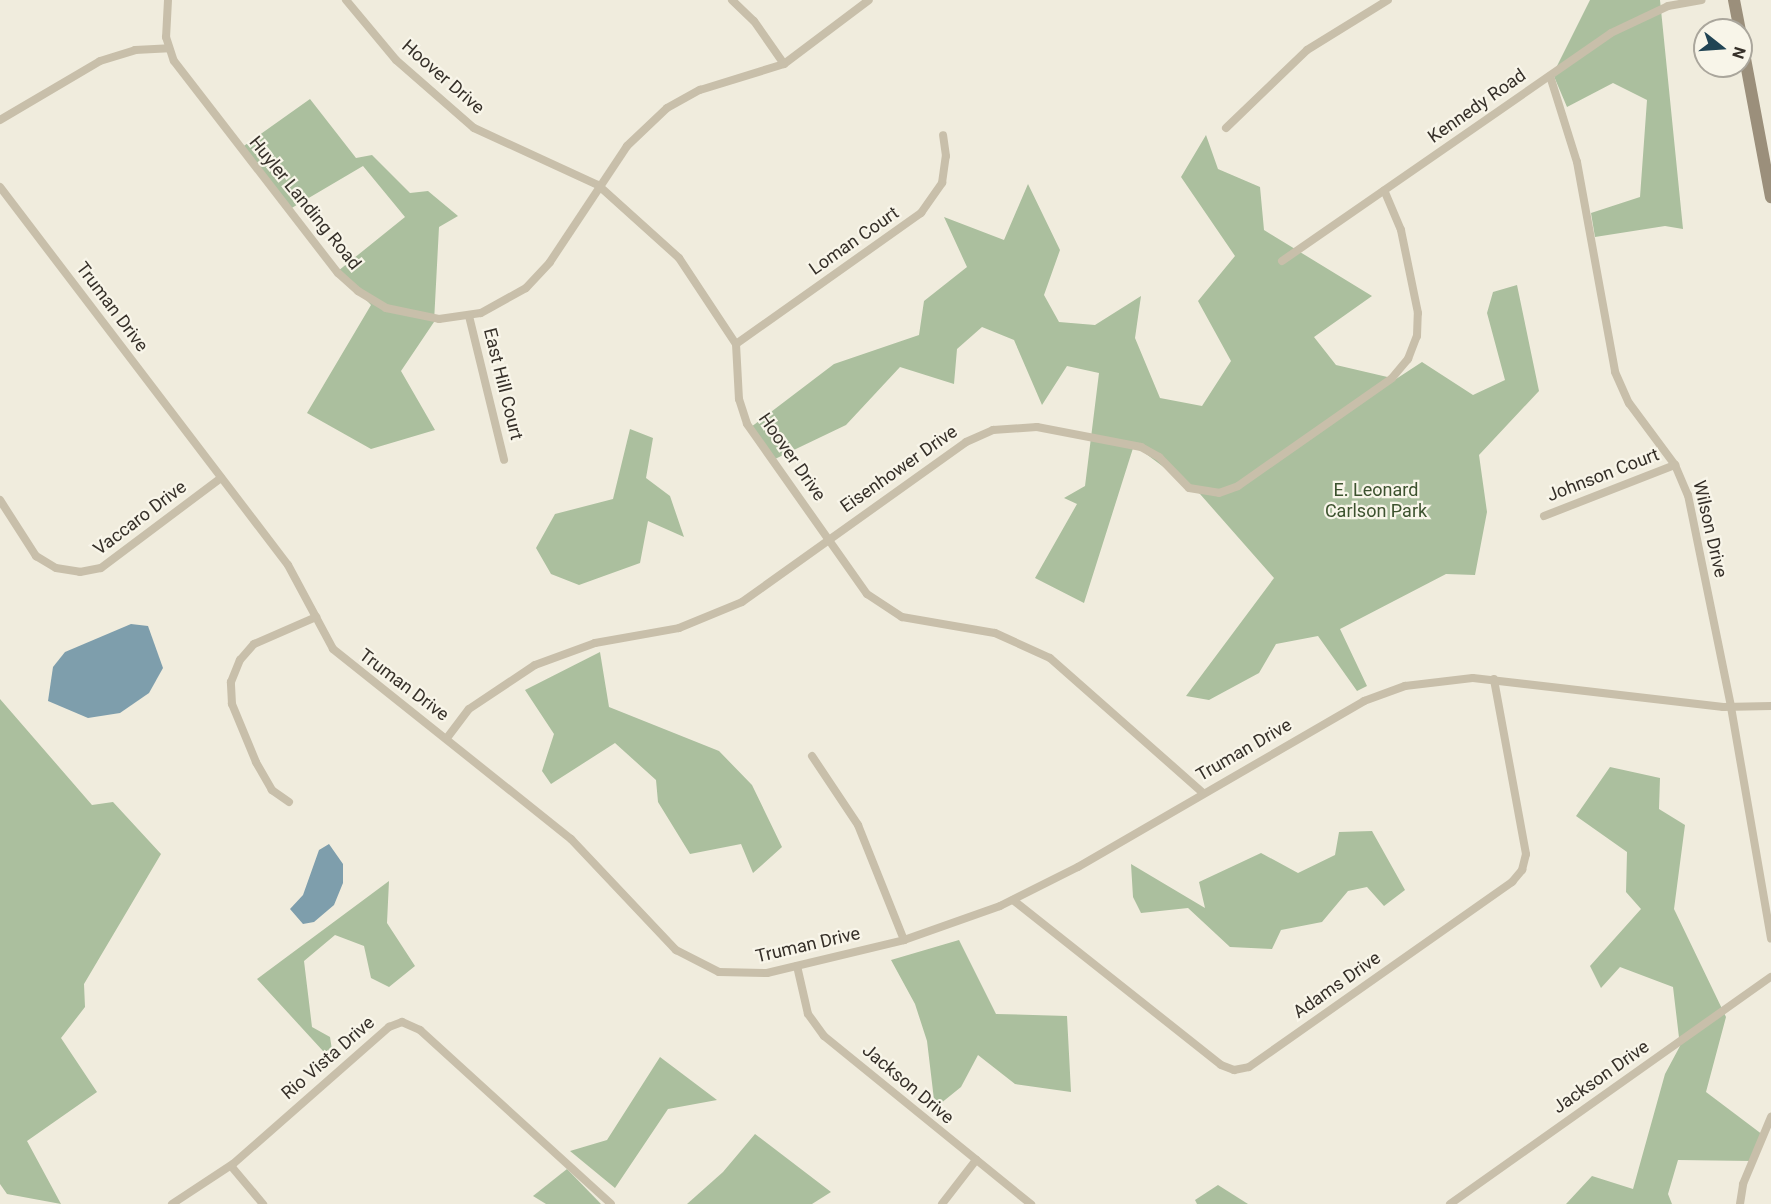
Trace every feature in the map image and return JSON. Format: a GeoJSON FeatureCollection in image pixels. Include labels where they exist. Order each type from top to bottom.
{"type":"FeatureCollection","features":[{"type":"Feature","properties":{"kind":"main road"},"geometry":{"type":"LineString","coordinates":[[1734,0],[1738,18]]}},
{"type":"Feature","properties":{"kind":"main road"},"geometry":{"type":"LineString","coordinates":[[1750,78],[1767,154],[1771,197]]}},
{"type":"Feature","properties":{"kind":"street"},"geometry":{"type":"LineString","coordinates":[[0,120],[100,61],[135,50],[169,48],[165,24],[168,0]]}},
{"type":"Feature","properties":{"kind":"street","name":"Hoover Drive"},"geometry":{"type":"LineString","coordinates":[[346,0],[396,60],[474,128],[598,185],[680,258],[736,344],[739,399],[747,424],[877,603],[910,619],[976,628],[1034,649],[1079,680],[1203,793]]}},
{"type":"Feature","properties":{"kind":"street"},"geometry":{"type":"LineString","coordinates":[[732,0],[754,21],[784,64]]}},
{"type":"Feature","properties":{"kind":"street","name":"Huyler Landing Road"},"geometry":{"type":"LineString","coordinates":[[169,48],[210,111],[345,281],[372,301],[404,314],[439,319],[470,316],[511,299],[538,277],[598,185],[639,132],[667,108],[700,90],[784,64],[869,0]]}},
{"type":"Feature","properties":{"kind":"street"},"geometry":{"type":"LineString","coordinates":[[1226,128],[1300,56],[1388,0]]}},
{"type":"Feature","properties":{"kind":"street","name":"Kennedy Road"},"geometry":{"type":"LineString","coordinates":[[1282,261],[1629,22],[1668,6],[1701,0]]}},
{"type":"Feature","properties":{"kind":"street","name":"Wilson Drive"},"geometry":{"type":"LineString","coordinates":[[1550,76],[1577,162],[1615,372],[1629,403],[1675,465],[1692,512],[1731,707],[1771,939]]}},
{"type":"Feature","properties":{"kind":"street","name":"Loman Court"},"geometry":{"type":"LineString","coordinates":[[736,344],[921,213],[942,183],[946,156],[943,135]]}},
{"type":"Feature","properties":{"kind":"street","name":"Truman Drive"},"geometry":{"type":"LineString","coordinates":[[0,188],[288,565],[325,638],[342,659],[447,738],[594,859],[664,940],[689,959],[735,974],[767,973],[904,940],[1013,900],[1078,867],[1203,793],[1384,692],[1430,681],[1494,679],[1731,707],[1771,706]]}},
{"type":"Feature","properties":{"kind":"street","name":"Eisenhower Drive"},"geometry":{"type":"LineString","coordinates":[[447,738],[470,709],[535,665],[585,646],[679,628],[720,613],[759,592],[829,539],[966,442],[1007,427],[1037,427],[1141,447],[1159,457],[1180,483],[1198,492],[1219,493],[1238,486],[1392,378],[1408,359],[1417,336],[1418,314],[1401,230],[1384,190]]}},
{"type":"Feature","properties":{"kind":"street","name":"East Hill Court"},"geometry":{"type":"LineString","coordinates":[[470,316],[504,460]]}},
{"type":"Feature","properties":{"kind":"street","name":"Johnson Court"},"geometry":{"type":"LineString","coordinates":[[1544,516],[1675,465]]}},
{"type":"Feature","properties":{"kind":"street","name":"Vaccaro Drive"},"geometry":{"type":"LineString","coordinates":[[0,500],[36,556],[56,568],[80,572],[101,568],[221,478]]}},
{"type":"Feature","properties":{"kind":"street"},"geometry":{"type":"LineString","coordinates":[[289,802],[272,790],[243,733],[230,693],[240,660],[264,639],[316,617]]}},
{"type":"Feature","properties":{"kind":"street","name":"Adams Drive"},"geometry":{"type":"LineString","coordinates":[[1013,900],[1221,1065],[1234,1070],[1249,1067],[1512,882],[1522,870],[1526,854],[1494,679]]}},
{"type":"Feature","properties":{"kind":"street"},"geometry":{"type":"LineString","coordinates":[[812,756],[858,825],[904,940]]}},
{"type":"Feature","properties":{"kind":"street","name":"Jackson Drive"},"geometry":{"type":"LineString","coordinates":[[797,966],[808,1014],[824,1036],[1031,1204]]}},
{"type":"Feature","properties":{"kind":"street","name":"Jackson Drive"},"geometry":{"type":"LineString","coordinates":[[1450,1204],[1771,977]]}},
{"type":"Feature","properties":{"kind":"street","name":"Rio Vista Drive"},"geometry":{"type":"LineString","coordinates":[[171,1204],[231,1166],[388,1027],[409,1023],[611,1204]]}},
{"type":"Feature","properties":{"kind":"street"},"geometry":{"type":"LineString","coordinates":[[1740,1204],[1743,1184],[1771,1117]]}},
{"type":"Feature","properties":{"kind":"street"},"geometry":{"type":"LineString","coordinates":[[942,1204],[976,1160]]}},
{"type":"Feature","properties":{"kind":"street"},"geometry":{"type":"LineString","coordinates":[[231,1166],[263,1204]]}},
{"type":"Feature","properties":{"kind":"green space"},"geometry":{"type":"Polygon","coordinates":[[[1590,0],[1660,0],[1683,229],[1665,226],[1595,237],[1591,213],[1640,197],[1647,100],[1613,83],[1567,107],[1553,74],[1590,0]]]}},
{"type":"Feature","properties":{"kind":"green space"},"geometry":{"type":"Polygon","coordinates":[[[310,99],[356,158],[372,155],[410,193],[428,191],[458,216],[439,227],[434,322],[401,371],[435,430],[371,449],[307,413],[371,305],[338,271],[405,217],[363,166],[290,209],[241,148],[310,99]]]}},
{"type":"Feature","properties":{"kind":"green space","name":"E. Leonard Carlson Park"},"geometry":{"type":"Polygon","coordinates":[[[1206,135],[1218,169],[1260,187],[1264,230],[1372,296],[1314,337],[1336,365],[1396,379],[1422,362],[1473,395],[1505,380],[1487,313],[1493,292],[1517,285],[1539,391],[1479,455],[1487,512],[1475,575],[1446,574],[1340,629],[1367,686],[1357,691],[1318,636],[1276,644],[1259,673],[1209,700],[1186,696],[1274,578],[1200,494],[1134,445],[1084,603],[1035,578],[1077,504],[1064,498],[1085,486],[1099,373],[1067,366],[1042,405],[1014,340],[982,327],[957,349],[954,384],[900,367],[846,425],[775,459],[751,427],[834,364],[919,335],[924,301],[967,267],[944,217],[1004,240],[1028,184],[1060,250],[1044,295],[1059,322],[1095,325],[1141,296],[1135,338],[1160,398],[1202,406],[1231,361],[1198,301],[1235,256],[1181,177],[1206,135]]]}},
{"type":"Feature","properties":{"kind":"green space"},"geometry":{"type":"Polygon","coordinates":[[[630,429],[653,438],[646,478],[670,496],[684,537],[648,521],[640,563],[579,585],[551,574],[536,548],[555,514],[613,499],[630,429]]]}},
{"type":"Feature","properties":{"kind":"green space"},"geometry":{"type":"Polygon","coordinates":[[[600,652],[609,707],[719,751],[752,785],[782,847],[753,873],[741,844],[690,854],[658,802],[656,780],[615,743],[551,784],[542,771],[554,734],[525,690],[600,652]]]}},
{"type":"Feature","properties":{"kind":"green space"},"geometry":{"type":"Polygon","coordinates":[[[0,699],[92,805],[113,802],[161,854],[84,984],[85,1007],[61,1038],[97,1092],[27,1141],[61,1204],[7,1194],[0,1184],[0,699]]]}},
{"type":"Feature","properties":{"kind":"green space"},"geometry":{"type":"Polygon","coordinates":[[[1610,767],[1660,778],[1659,809],[1685,825],[1674,909],[1726,1017],[1706,1092],[1763,1135],[1753,1161],[1678,1160],[1668,1194],[1672,1204],[1566,1204],[1592,1176],[1633,1189],[1665,1074],[1680,1046],[1673,987],[1620,967],[1601,988],[1590,966],[1641,909],[1626,892],[1627,852],[1576,816],[1610,767]]]}},
{"type":"Feature","properties":{"kind":"green space"},"geometry":{"type":"Polygon","coordinates":[[[1372,831],[1405,890],[1384,906],[1367,887],[1348,891],[1322,922],[1281,930],[1272,949],[1230,947],[1188,908],[1141,913],[1133,897],[1131,864],[1205,908],[1199,882],[1261,853],[1298,873],[1335,855],[1339,832],[1372,831]]]}},
{"type":"Feature","properties":{"kind":"green space"},"geometry":{"type":"Polygon","coordinates":[[[389,881],[387,923],[415,966],[389,987],[371,978],[364,946],[335,935],[304,961],[312,1027],[330,1037],[334,1063],[257,979],[389,881]]]}},
{"type":"Feature","properties":{"kind":"green space"},"geometry":{"type":"Polygon","coordinates":[[[959,940],[996,1014],[1067,1016],[1071,1092],[1015,1084],[978,1055],[961,1087],[935,1108],[927,1041],[915,1004],[891,960],[959,940]]]}},
{"type":"Feature","properties":{"kind":"green space"},"geometry":{"type":"Polygon","coordinates":[[[660,1057],[717,1100],[668,1109],[615,1188],[570,1151],[607,1140],[660,1057]]]}},
{"type":"Feature","properties":{"kind":"green space"},"geometry":{"type":"Polygon","coordinates":[[[755,1134],[831,1192],[812,1204],[687,1204],[723,1172],[755,1134]]]}},
{"type":"Feature","properties":{"kind":"green space"},"geometry":{"type":"Polygon","coordinates":[[[567,1169],[601,1204],[546,1204],[533,1196],[567,1169]]]}},
{"type":"Feature","properties":{"kind":"green space"},"geometry":{"type":"Polygon","coordinates":[[[1218,1185],[1248,1204],[1197,1204],[1195,1200],[1218,1185]]]}},
{"type":"Feature","properties":{"kind":"water"},"geometry":{"type":"Polygon","coordinates":[[[131,624],[148,626],[163,668],[149,693],[120,713],[88,718],[48,701],[53,667],[65,652],[131,624]]]}},
{"type":"Feature","properties":{"kind":"water"},"geometry":{"type":"Polygon","coordinates":[[[329,844],[343,864],[343,883],[334,905],[314,922],[303,924],[290,909],[303,895],[319,850],[329,844]]]}}]}
